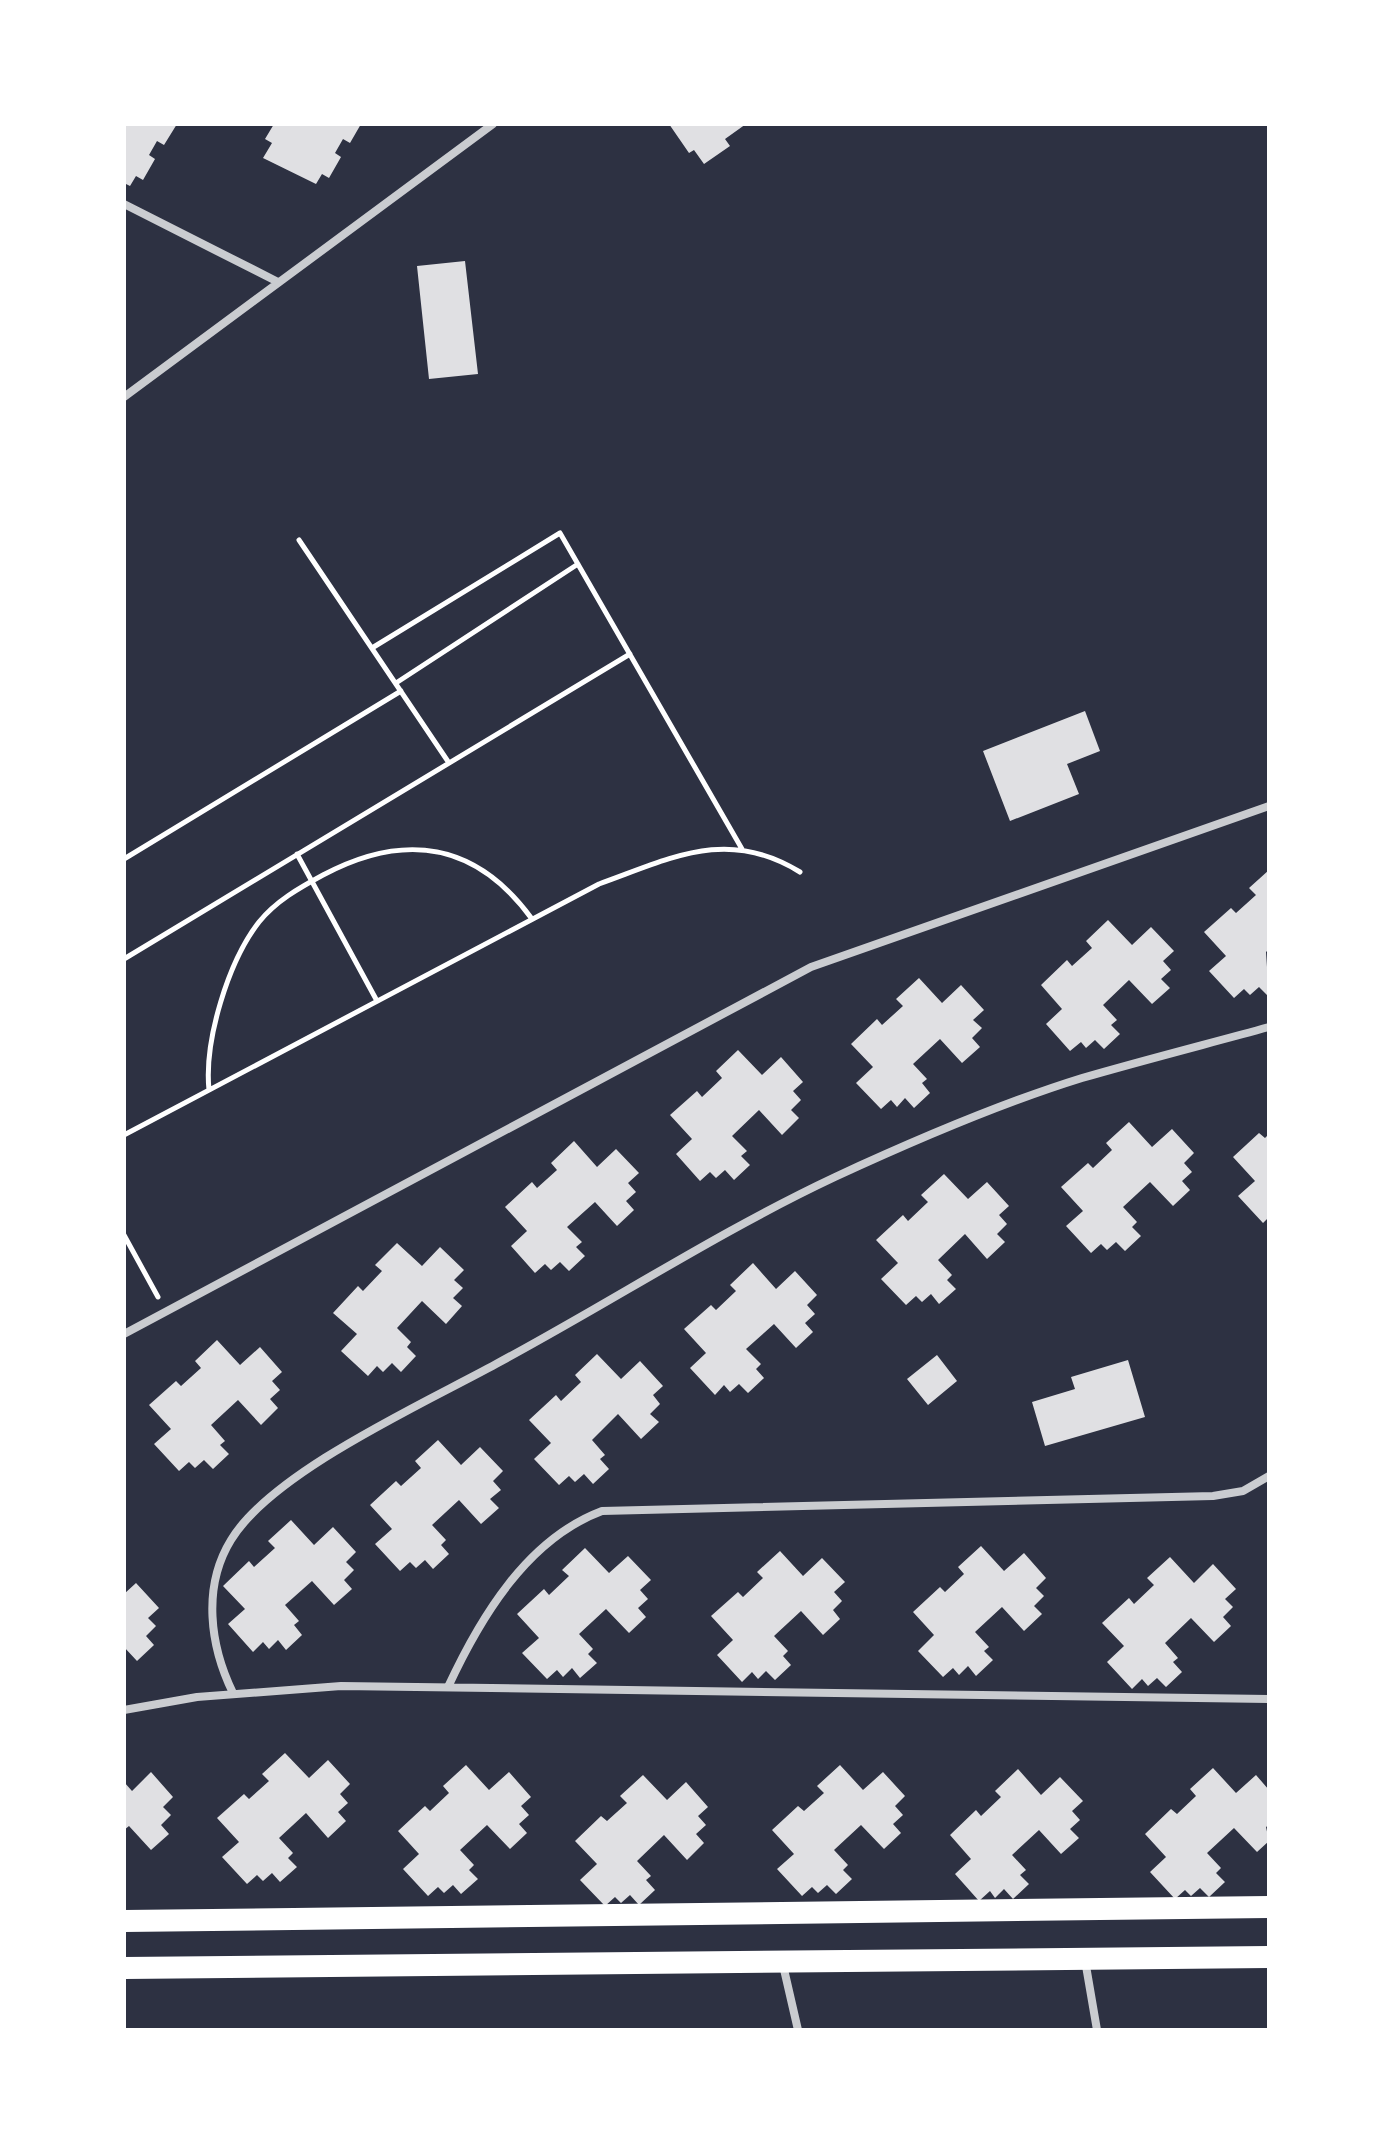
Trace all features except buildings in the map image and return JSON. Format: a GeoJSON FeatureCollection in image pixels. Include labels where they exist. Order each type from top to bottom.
{"type":"FeatureCollection","features":[{"type":"Feature","properties":{"kind":"highway"},"geometry":{"type":"LineString","coordinates":[[124,1921],[1269,1907]]}},
{"type":"Feature","properties":{"kind":"highway"},"geometry":{"type":"LineString","coordinates":[[124,1968],[1269,1957]]}},
{"type":"Feature","properties":{"kind":"street"},"geometry":{"type":"LineString","coordinates":[[124,397],[493,124]]}},
{"type":"Feature","properties":{"kind":"street"},"geometry":{"type":"LineString","coordinates":[[124,204],[278,282]]}},
{"type":"Feature","properties":{"kind":"street"},"geometry":{"type":"LineString","coordinates":[[124,1334],[811,967],[1269,806]]}},
{"type":"Feature","properties":{"kind":"street"},"geometry":{"type":"LineString","coordinates":[[233,1693],[219,1662],[212,1629],[215,1584],[225,1552],[250,1515],[351,1442],[584,1317],[748,1221],[846,1172],[997,1108],[1080,1079],[1269,1027]]}},
{"type":"Feature","properties":{"kind":"street"},"geometry":{"type":"LineString","coordinates":[[448,1687],[474,1636],[527,1563],[564,1529],[602,1511],[1213,1496],[1243,1491],[1269,1476]]}},
{"type":"Feature","properties":{"kind":"street"},"geometry":{"type":"LineString","coordinates":[[124,1710],[233,1693],[341,1686],[1269,1699]]}},
{"type":"Feature","properties":{"kind":"street"},"geometry":{"type":"LineString","coordinates":[[1085,1959],[1097,2030]]}},
{"type":"Feature","properties":{"kind":"street"},"geometry":{"type":"LineString","coordinates":[[782,1960],[798,2030]]}},
{"type":"Feature","properties":{"kind":"path"},"geometry":{"type":"LineString","coordinates":[[372,648],[560,533],[742,849]]}},
{"type":"Feature","properties":{"kind":"path"},"geometry":{"type":"LineString","coordinates":[[299,540],[449,763]]}},
{"type":"Feature","properties":{"kind":"path"},"geometry":{"type":"LineString","coordinates":[[396,683],[578,564]]}},
{"type":"Feature","properties":{"kind":"path"},"geometry":{"type":"LineString","coordinates":[[124,959],[630,654]]}},
{"type":"Feature","properties":{"kind":"path"},"geometry":{"type":"LineString","coordinates":[[124,859],[401,691]]}},
{"type":"Feature","properties":{"kind":"path"},"geometry":{"type":"LineString","coordinates":[[209,1090],[212,1038],[246,942],[274,906],[353,859],[399,848],[436,851],[466,862],[499,882],[532,919]]}},
{"type":"Feature","properties":{"kind":"path"},"geometry":{"type":"LineString","coordinates":[[124,1135],[599,884],[704,849],[742,849],[766,854],[800,872]]}},
{"type":"Feature","properties":{"kind":"path"},"geometry":{"type":"LineString","coordinates":[[297,854],[377,1001]]}},
{"type":"Feature","properties":{"kind":"path"},"geometry":{"type":"LineString","coordinates":[[124,1235],[166,1311]]}}]}
